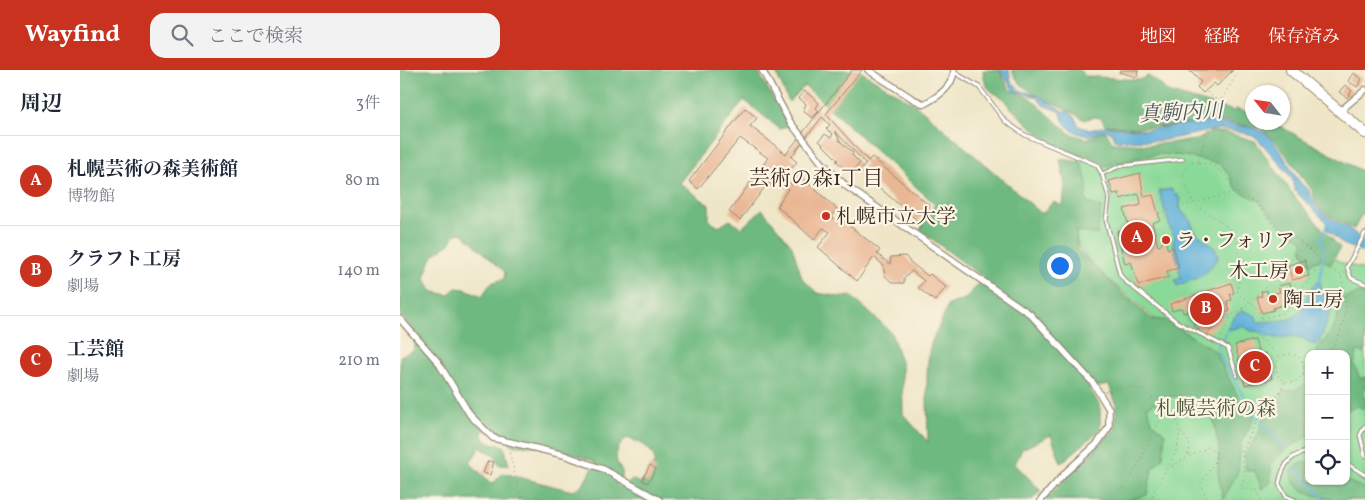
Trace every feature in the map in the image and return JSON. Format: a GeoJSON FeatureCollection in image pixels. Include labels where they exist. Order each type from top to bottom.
{"type":"FeatureCollection","features":[{"type":"Feature","properties":{"kind":"highway"},"geometry":{"type":"LineString","coordinates":[[1291,70],[1365,133]]}},
{"type":"Feature","properties":{"kind":"street"},"geometry":{"type":"LineString","coordinates":[[762,70],[790,122],[822,163],[846,186],[1030,314],[1093,383],[1109,409],[1109,427],[1098,444],[1066,471],[1041,500]]}},
{"type":"Feature","properties":{"kind":"street"},"geometry":{"type":"LineString","coordinates":[[868,70],[924,104],[938,97],[948,87],[954,71]]}},
{"type":"Feature","properties":{"kind":"street"},"geometry":{"type":"LineString","coordinates":[[1339,112],[1364,93]]}},
{"type":"Feature","properties":{"kind":"street"},"geometry":{"type":"LineString","coordinates":[[400,319],[438,362],[470,415],[493,438],[564,455],[603,469],[659,500]]}},
{"type":"Feature","properties":{"kind":"lane"},"geometry":{"type":"LineString","coordinates":[[954,71],[979,87],[1005,121],[1025,135],[1097,165],[1102,174],[1109,198],[1106,220],[1120,274],[1125,281],[1177,322],[1226,347],[1237,376]]}},
{"type":"Feature","properties":{"kind":"lane"},"geometry":{"type":"LineString","coordinates":[[1102,174],[1120,166],[1183,159]]}},
{"type":"Feature","properties":{"kind":"lane"},"geometry":{"type":"LineString","coordinates":[[1365,233],[1347,267],[1351,278],[1365,284]]}},
{"type":"Feature","properties":{"kind":"lane"},"geometry":{"type":"LineString","coordinates":[[1365,426],[1360,438],[1365,456]]}},
{"type":"Feature","properties":{"kind":"lane"},"geometry":{"type":"LineString","coordinates":[[1295,500],[1286,496],[1279,484],[1282,470],[1295,454],[1305,453]]}},
{"type":"Feature","properties":{"kind":"lane"},"geometry":{"type":"LineString","coordinates":[[1350,466],[1365,475]]}},
{"type":"Feature","properties":{"kind":"path"},"geometry":{"type":"LineString","coordinates":[[1217,101],[1220,102],[1239,70]]}},
{"type":"Feature","properties":{"kind":"path"},"geometry":{"type":"LineString","coordinates":[[1206,92],[1217,101]]}},
{"type":"Feature","properties":{"kind":"path"},"geometry":{"type":"LineString","coordinates":[[1198,162],[1204,137],[1217,101]]}},
{"type":"Feature","properties":{"kind":"path"},"geometry":{"type":"LineString","coordinates":[[1262,318],[1250,302],[1241,297],[1238,291],[1240,249],[1235,238],[1228,228],[1193,203],[1182,175],[1191,161],[1209,164],[1226,174],[1236,192],[1255,202],[1278,230],[1310,249],[1319,261],[1340,275],[1346,294],[1346,311],[1342,330],[1331,350]]}},
{"type":"Feature","properties":{"kind":"path"},"geometry":{"type":"LineString","coordinates":[[1160,213],[1236,192]]}},
{"type":"Feature","properties":{"kind":"path"},"geometry":{"type":"LineString","coordinates":[[1219,340],[1231,316],[1250,302],[1262,288],[1295,258],[1300,242]]}},
{"type":"Feature","properties":{"kind":"path"},"geometry":{"type":"LineString","coordinates":[[1295,258],[1300,262]]}},
{"type":"Feature","properties":{"kind":"path"},"geometry":{"type":"LineString","coordinates":[[1262,318],[1282,313],[1297,301],[1299,291],[1315,274],[1319,261]]}},
{"type":"Feature","properties":{"kind":"path"},"geometry":{"type":"LineString","coordinates":[[1340,275],[1349,271]]}},
{"type":"Feature","properties":{"kind":"path"},"geometry":{"type":"LineString","coordinates":[[1224,316],[1231,316]]}},
{"type":"Feature","properties":{"kind":"path"},"geometry":{"type":"LineString","coordinates":[[1259,337],[1262,318]]}},
{"type":"Feature","properties":{"kind":"path"},"geometry":{"type":"LineString","coordinates":[[1226,347],[1259,337],[1267,342],[1269,348],[1280,357]]}},
{"type":"Feature","properties":{"kind":"path"},"geometry":{"type":"LineString","coordinates":[[1289,353],[1298,355],[1304,363],[1302,375],[1294,381],[1285,381],[1276,370],[1280,357],[1289,353]]}},
{"type":"Feature","properties":{"kind":"path"},"geometry":{"type":"LineString","coordinates":[[1365,374],[1361,384],[1365,392]]}},
{"type":"Feature","properties":{"kind":"path"},"geometry":{"type":"LineString","coordinates":[[1261,500],[1258,490],[1240,488],[1245,477],[1242,452],[1267,399],[1276,399],[1285,381]]}},
{"type":"Feature","properties":{"kind":"path"},"geometry":{"type":"LineString","coordinates":[[1100,394],[1117,386],[1135,388],[1146,393],[1152,399],[1156,414],[1162,417]]}},
{"type":"Feature","properties":{"kind":"path"},"geometry":{"type":"LineString","coordinates":[[1114,500],[1131,478],[1147,450],[1166,408],[1174,410],[1181,431],[1189,440],[1190,448],[1187,457]]}},
{"type":"Feature","properties":{"kind":"path"},"geometry":{"type":"LineString","coordinates":[[1152,500],[1158,484],[1170,467],[1181,431]]}},
{"type":"Feature","properties":{"kind":"path"},"geometry":{"type":"LineString","coordinates":[[1350,438],[1360,438]]}},
{"type":"Feature","properties":{"kind":"path"},"geometry":{"type":"LineString","coordinates":[[507,442],[522,500]]}},
{"type":"Feature","properties":{"kind":"path"},"geometry":{"type":"LineString","coordinates":[[1170,467],[1208,447],[1216,452],[1214,462],[1201,482],[1206,497],[1212,500]]}},
{"type":"Feature","properties":{"kind":"green space"},"geometry":{"type":"Polygon","coordinates":[[[400,70],[757,70],[789,126],[780,129],[744,100],[679,183],[709,205],[709,221],[719,227],[730,220],[742,228],[762,209],[792,246],[802,278],[817,293],[840,297],[851,296],[891,332],[902,365],[903,414],[928,442],[927,374],[930,346],[948,305],[965,299],[984,278],[920,230],[935,204],[805,86],[789,102],[775,70],[858,70],[916,105],[1042,214],[1053,202],[1063,206],[1065,185],[1060,159],[1081,162],[1087,184],[1085,198],[1090,204],[1101,208],[1097,235],[1076,231],[1077,250],[1152,319],[1165,320],[1215,351],[1242,404],[1258,403],[1252,423],[1241,443],[1238,472],[1223,500],[1218,473],[1219,447],[1212,413],[1193,395],[1166,397],[1147,407],[1152,422],[1165,434],[1163,457],[1152,469],[1147,495],[1128,500],[1045,500],[1116,429],[1116,403],[1109,385],[1089,388],[1100,406],[1100,430],[1061,463],[1051,435],[1022,449],[1015,464],[1041,491],[1032,500],[400,500],[400,356],[414,351],[417,334],[400,315],[400,70]],[[462,233],[455,234],[450,244],[433,255],[424,277],[431,291],[448,295],[456,288],[465,289],[482,296],[491,283],[504,279],[505,272],[462,233]],[[491,429],[482,431],[482,436],[488,442],[504,446],[509,465],[499,465],[496,457],[480,447],[470,463],[492,484],[503,473],[572,491],[583,485],[596,462],[552,446],[514,446],[491,429]],[[627,438],[620,445],[616,458],[622,471],[622,476],[617,484],[620,487],[633,480],[641,483],[655,461],[651,452],[645,446],[627,438]]]}},
{"type":"Feature","properties":{"kind":"green space"},"geometry":{"type":"Polygon","coordinates":[[[983,70],[999,70],[1010,90],[1030,98],[1069,133],[1086,139],[1105,131],[1113,143],[1148,145],[1197,140],[1211,132],[1225,132],[1255,141],[1297,200],[1340,248],[1330,265],[1321,259],[1310,264],[1302,251],[1303,240],[1281,225],[1259,201],[1236,189],[1230,176],[1221,164],[1185,156],[1158,154],[1104,166],[1091,156],[1081,155],[1061,148],[1039,134],[1010,107],[1007,101],[990,90],[984,79],[983,70]]]}},
{"type":"Feature","properties":{"kind":"green space"},"geometry":{"type":"Polygon","coordinates":[[[1012,70],[1080,70],[1085,76],[1139,80],[1148,76],[1160,84],[1167,92],[1234,111],[1236,109],[1245,111],[1245,125],[1219,121],[1214,115],[1205,122],[1167,126],[1138,128],[1105,125],[1101,118],[1093,117],[1084,120],[1033,93],[1017,79],[1012,70]]]}},
{"type":"Feature","properties":{"kind":"green space"},"geometry":{"type":"Polygon","coordinates":[[[1263,130],[1287,130],[1365,173],[1365,208],[1354,229],[1328,215],[1316,204],[1312,190],[1278,144],[1263,130]]]}},
{"type":"Feature","properties":{"kind":"green space","name":"札幌芸術の森"},"geometry":{"type":"Polygon","coordinates":[[[1187,140],[1227,158],[1296,229],[1340,262],[1365,270],[1365,500],[1046,500],[1115,428],[1119,403],[1154,318],[1113,283],[1079,248],[1075,226],[1075,199],[1080,149],[1133,151],[1187,140]]]}},
{"type":"Feature","properties":{"kind":"green space"},"geometry":{"type":"Polygon","coordinates":[[[1360,293],[1365,294],[1365,353],[1357,351],[1354,364],[1360,379],[1365,377],[1365,409],[1357,406],[1350,409],[1350,350],[1317,350],[1333,330],[1343,298],[1360,293]]]}},
{"type":"Feature","properties":{"kind":"green space"},"geometry":{"type":"Polygon","coordinates":[[[1305,385],[1305,438],[1287,448],[1271,464],[1271,482],[1262,489],[1255,471],[1246,470],[1245,454],[1259,433],[1263,419],[1272,417],[1284,391],[1295,390],[1305,385]]]}},
{"type":"Feature","properties":{"kind":"green space"},"geometry":{"type":"Polygon","coordinates":[[[1305,462],[1305,485],[1350,485],[1350,482],[1365,489],[1365,500],[1344,500],[1307,493],[1292,480],[1291,470],[1305,462]]]}},
{"type":"Feature","properties":{"kind":"water"},"geometry":{"type":"Polygon","coordinates":[[[1000,70],[1009,70],[1011,81],[1019,90],[1039,96],[1063,111],[1068,111],[1076,118],[1078,126],[1090,130],[1105,126],[1146,130],[1213,120],[1245,127],[1245,130],[1258,130],[1266,134],[1278,147],[1298,179],[1308,189],[1315,205],[1328,217],[1349,228],[1365,243],[1365,253],[1343,244],[1328,231],[1326,222],[1295,191],[1292,178],[1257,138],[1245,133],[1220,129],[1160,141],[1116,140],[1112,133],[1105,130],[1085,135],[1071,129],[1064,121],[1061,112],[1043,105],[1037,97],[1014,91],[1000,70]]]}},
{"type":"Feature","properties":{"kind":"water"},"geometry":{"type":"Polygon","coordinates":[[[1171,189],[1181,199],[1181,210],[1189,218],[1199,235],[1213,246],[1218,258],[1204,275],[1177,286],[1175,280],[1181,278],[1173,241],[1175,236],[1171,231],[1159,191],[1171,189]]]}},
{"type":"Feature","properties":{"kind":"water"},"geometry":{"type":"Polygon","coordinates":[[[1319,281],[1323,290],[1338,297],[1322,336],[1316,345],[1295,336],[1275,338],[1251,331],[1243,326],[1228,330],[1227,328],[1233,318],[1242,310],[1256,316],[1257,322],[1280,321],[1292,318],[1301,310],[1310,289],[1319,281]]]}},
{"type":"Feature","properties":{"kind":"building"},"geometry":{"type":"Polygon","coordinates":[[[852,70],[862,70],[826,114],[868,161],[872,157],[930,206],[918,221],[860,171],[866,164],[835,131],[840,141],[853,153],[852,155],[860,163],[851,174],[836,161],[838,160],[819,141],[825,134],[831,138],[833,134],[826,129],[830,125],[822,117],[791,157],[797,162],[783,178],[792,185],[799,175],[837,209],[831,216],[837,222],[841,219],[880,250],[877,254],[890,264],[891,257],[905,256],[928,276],[930,274],[946,287],[935,301],[918,288],[924,281],[912,271],[904,278],[904,283],[893,283],[885,276],[883,265],[874,257],[857,281],[818,247],[830,232],[823,228],[814,240],[777,206],[788,189],[779,182],[775,186],[768,183],[740,220],[729,212],[768,158],[740,138],[698,189],[689,181],[745,108],[757,118],[750,126],[786,154],[852,70]]]}},
{"type":"Feature","properties":{"kind":"building"},"geometry":{"type":"Polygon","coordinates":[[[1120,70],[1138,70],[1137,77],[1119,72],[1120,70]]]}},
{"type":"Feature","properties":{"kind":"building"},"geometry":{"type":"Polygon","coordinates":[[[1189,70],[1233,70],[1217,86],[1214,83],[1203,93],[1197,87],[1201,82],[1189,70]]]}},
{"type":"Feature","properties":{"kind":"building"},"geometry":{"type":"Polygon","coordinates":[[[1353,73],[1362,79],[1357,87],[1348,81],[1353,73]]]}},
{"type":"Feature","properties":{"kind":"building"},"geometry":{"type":"Polygon","coordinates":[[[1345,85],[1352,91],[1347,98],[1339,92],[1345,85]]]}},
{"type":"Feature","properties":{"kind":"building"},"geometry":{"type":"Polygon","coordinates":[[[805,91],[819,103],[816,108],[819,111],[812,118],[803,111],[806,104],[799,98],[805,91]]]}},
{"type":"Feature","properties":{"kind":"building"},"geometry":{"type":"Polygon","coordinates":[[[1140,173],[1144,197],[1153,195],[1160,220],[1152,223],[1158,246],[1161,245],[1167,234],[1170,236],[1166,244],[1168,249],[1173,247],[1179,268],[1167,271],[1169,277],[1138,285],[1131,262],[1125,264],[1117,231],[1129,228],[1124,209],[1141,205],[1140,198],[1138,194],[1120,199],[1119,193],[1113,194],[1109,181],[1140,173]]]}},
{"type":"Feature","properties":{"kind":"building","name":"木工房"},"geometry":{"type":"Polygon","coordinates":[[[1305,260],[1309,276],[1292,280],[1288,265],[1305,260]]]}},
{"type":"Feature","properties":{"kind":"building"},"geometry":{"type":"Polygon","coordinates":[[[1231,283],[1234,293],[1230,294],[1232,300],[1227,301],[1230,311],[1222,314],[1225,317],[1205,336],[1194,325],[1202,317],[1199,312],[1195,313],[1193,310],[1183,313],[1182,308],[1172,311],[1170,304],[1231,283]]]}},
{"type":"Feature","properties":{"kind":"building","name":"陶工房"},"geometry":{"type":"Polygon","coordinates":[[[1290,283],[1293,298],[1282,301],[1283,305],[1273,308],[1274,310],[1262,313],[1257,297],[1262,296],[1261,292],[1267,290],[1268,295],[1280,292],[1278,286],[1290,283]]]}},
{"type":"Feature","properties":{"kind":"building"},"geometry":{"type":"Polygon","coordinates":[[[1255,340],[1259,355],[1265,353],[1272,379],[1245,385],[1235,345],[1255,340]]]}},
{"type":"Feature","properties":{"kind":"building"},"geometry":{"type":"Polygon","coordinates":[[[488,461],[494,462],[490,475],[483,473],[488,461]]]}},
{"type":"Feature","properties":{"kind":"building"},"geometry":{"type":"Polygon","coordinates":[[[650,465],[656,469],[648,483],[642,480],[650,465]]]}},
{"type":"Feature","properties":{"kind":"waterway"},"geometry":{"type":"LineString","coordinates":[[1319,285],[1324,248],[1320,237],[1325,233],[1327,221]]}},
{"type":"Feature","properties":{"kind":"waterway"},"geometry":{"type":"LineString","coordinates":[[1230,327],[1217,348],[1221,358],[1256,417],[1279,440],[1283,447]]}},
{"type":"Feature","properties":{"kind":"waterway"},"geometry":{"type":"LineString","coordinates":[[1296,469],[1325,500]]}},
{"type":"Feature","properties":{"kind":"place","name":"札幌市立大学"},"geometry":{"type":"Point","coordinates":[826,216]}},
{"type":"Feature","properties":{"kind":"place","name":"札幌芸術の森美術館"},"geometry":{"type":"Point","coordinates":[1137,238]}},
{"type":"Feature","properties":{"kind":"place","name":"ラ・フォリア"},"geometry":{"type":"Point","coordinates":[1166,240]}},
{"type":"Feature","properties":{"kind":"place","name":"木工房"},"geometry":{"type":"Point","coordinates":[1299,270]}},
{"type":"Feature","properties":{"kind":"place","name":"陶工房"},"geometry":{"type":"Point","coordinates":[1273,299]}},
{"type":"Feature","properties":{"kind":"place","name":"クラフト工房"},"geometry":{"type":"Point","coordinates":[1206,309]}},
{"type":"Feature","properties":{"kind":"place","name":"工芸館"},"geometry":{"type":"Point","coordinates":[1255,367]}},
{"type":"Feature","properties":{"kind":"district","name":"芸術の森1丁目"},"geometry":{"type":"Point","coordinates":[816,178]}},
{"type":"Feature","properties":{"kind":"water label","name":"真駒内川"},"geometry":{"type":"Point","coordinates":[1181,112]}}]}
